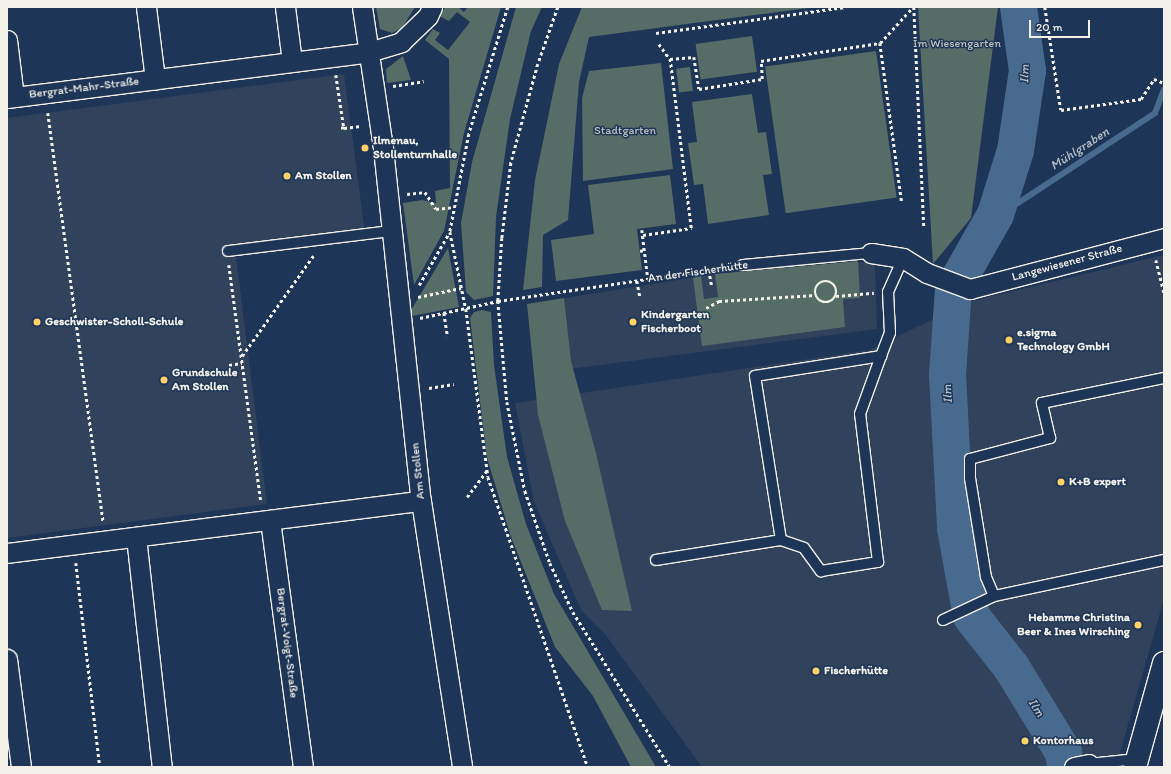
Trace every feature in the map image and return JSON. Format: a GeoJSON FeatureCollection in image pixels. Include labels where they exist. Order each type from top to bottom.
{"type":"FeatureCollection","features":[{"type":"Feature","properties":{"kind":"main road"},"geometry":{"type":"LineString","coordinates":[[1136,763],[1164,663]]}},
{"type":"Feature","properties":{"kind":"street","name":"Bergrat-Mahr-Straße"},"geometry":{"type":"LineString","coordinates":[[146,7],[154,79]]}},
{"type":"Feature","properties":{"kind":"street"},"geometry":{"type":"LineString","coordinates":[[285,7],[292,62]]}},
{"type":"Feature","properties":{"kind":"street","name":"Am Stollen"},"geometry":{"type":"LineString","coordinates":[[362,7],[375,89],[392,231],[421,501],[462,767]]}},
{"type":"Feature","properties":{"kind":"street","name":"Bergrat-Mahr-Straße"},"geometry":{"type":"LineString","coordinates":[[7,40],[11,97],[369,52],[401,42],[428,16],[432,7]]}},
{"type":"Feature","properties":{"kind":"street","name":"Langewiesener Straße"},"geometry":{"type":"LineString","coordinates":[[970,289],[1158,239]]}},
{"type":"Feature","properties":{"kind":"street","name":"An der Fischerhütte"},"geometry":{"type":"LineString","coordinates":[[871,253],[903,258],[927,273],[970,289]]}},
{"type":"Feature","properties":{"kind":"street"},"geometry":{"type":"LineString","coordinates":[[7,553],[421,501]]}},
{"type":"Feature","properties":{"kind":"street","name":"Bergrat-Voigt-Straße"},"geometry":{"type":"LineString","coordinates":[[270,520],[303,767]]}},
{"type":"Feature","properties":{"kind":"street"},"geometry":{"type":"LineString","coordinates":[[136,537],[162,767]]}},
{"type":"Feature","properties":{"kind":"street"},"geometry":{"type":"LineString","coordinates":[[7,659],[21,767]]}},
{"type":"Feature","properties":{"kind":"lane"},"geometry":{"type":"LineString","coordinates":[[228,251],[392,231]]}},
{"type":"Feature","properties":{"kind":"lane","name":"An der Fischerhütte"},"geometry":{"type":"LineString","coordinates":[[743,265],[871,253]]}},
{"type":"Feature","properties":{"kind":"lane"},"geometry":{"type":"LineString","coordinates":[[656,560],[781,540],[804,548],[821,571],[878,562],[860,414],[890,333],[888,292],[903,258]]}},
{"type":"Feature","properties":{"kind":"lane"},"geometry":{"type":"LineString","coordinates":[[781,540],[755,376],[881,356]]}},
{"type":"Feature","properties":{"kind":"lane"},"geometry":{"type":"LineString","coordinates":[[990,599],[970,478],[970,459],[1050,438],[1042,403],[1164,378]]}},
{"type":"Feature","properties":{"kind":"lane"},"geometry":{"type":"LineString","coordinates":[[948,618],[990,599],[1164,560]]}},
{"type":"Feature","properties":{"kind":"lane"},"geometry":{"type":"LineString","coordinates":[[1081,766],[1136,763]]}},
{"type":"Feature","properties":{"kind":"path"},"geometry":{"type":"LineString","coordinates":[[508,7],[469,134],[450,232],[466,309],[487,470],[588,767]]}},
{"type":"Feature","properties":{"kind":"path"},"geometry":{"type":"LineString","coordinates":[[558,7],[538,64],[511,163],[498,301],[509,410],[525,491],[550,563],[573,612],[670,767]]}},
{"type":"Feature","properties":{"kind":"path"},"geometry":{"type":"LineString","coordinates":[[656,33],[845,7]]}},
{"type":"Feature","properties":{"kind":"path"},"geometry":{"type":"LineString","coordinates":[[670,59],[694,57],[699,89],[762,79],[761,61],[880,43],[914,7]]}},
{"type":"Feature","properties":{"kind":"path"},"geometry":{"type":"LineString","coordinates":[[914,7],[924,228]]}},
{"type":"Feature","properties":{"kind":"path"},"geometry":{"type":"LineString","coordinates":[[1045,7],[1061,110],[1142,99],[1154,79],[1164,83]]}},
{"type":"Feature","properties":{"kind":"path"},"geometry":{"type":"LineString","coordinates":[[880,43],[902,203]]}},
{"type":"Feature","properties":{"kind":"path"},"geometry":{"type":"LineString","coordinates":[[643,235],[691,228],[670,59],[659,44]]}},
{"type":"Feature","properties":{"kind":"path"},"geometry":{"type":"LineString","coordinates":[[333,57],[344,128],[338,128]]}},
{"type":"Feature","properties":{"kind":"path"},"geometry":{"type":"LineString","coordinates":[[375,89],[424,81]]}},
{"type":"Feature","properties":{"kind":"path"},"geometry":{"type":"LineString","coordinates":[[50,128],[106,540]]}},
{"type":"Feature","properties":{"kind":"path"},"geometry":{"type":"LineString","coordinates":[[425,192],[436,209],[454,207]]}},
{"type":"Feature","properties":{"kind":"path"},"geometry":{"type":"LineString","coordinates":[[642,230],[648,279]]}},
{"type":"Feature","properties":{"kind":"path"},"geometry":{"type":"LineString","coordinates":[[450,232],[411,298],[461,288]]}},
{"type":"Feature","properties":{"kind":"path"},"geometry":{"type":"LineString","coordinates":[[241,356],[325,239]]}},
{"type":"Feature","properties":{"kind":"path"},"geometry":{"type":"LineString","coordinates":[[1158,239],[1164,293]]}},
{"type":"Feature","properties":{"kind":"path"},"geometry":{"type":"LineString","coordinates":[[640,251],[644,250]]}},
{"type":"Feature","properties":{"kind":"path"},"geometry":{"type":"LineString","coordinates":[[228,251],[260,502],[270,520]]}},
{"type":"Feature","properties":{"kind":"path","name":"An der Fischerhütte"},"geometry":{"type":"LineString","coordinates":[[402,321],[444,314],[498,301],[743,265]]}},
{"type":"Feature","properties":{"kind":"path"},"geometry":{"type":"LineString","coordinates":[[709,270],[712,287]]}},
{"type":"Feature","properties":{"kind":"path"},"geometry":{"type":"LineString","coordinates":[[637,281],[640,297]]}},
{"type":"Feature","properties":{"kind":"path"},"geometry":{"type":"LineString","coordinates":[[816,295],[818,285],[826,281],[835,285],[836,296]]}},
{"type":"Feature","properties":{"kind":"path"},"geometry":{"type":"LineString","coordinates":[[706,308],[719,301],[732,299],[816,295],[828,302],[836,296],[888,292]]}},
{"type":"Feature","properties":{"kind":"path"},"geometry":{"type":"LineString","coordinates":[[444,314],[448,337]]}},
{"type":"Feature","properties":{"kind":"path"},"geometry":{"type":"LineString","coordinates":[[229,365],[242,363]]}},
{"type":"Feature","properties":{"kind":"path"},"geometry":{"type":"LineString","coordinates":[[410,390],[454,384]]}},
{"type":"Feature","properties":{"kind":"path"},"geometry":{"type":"LineString","coordinates":[[467,497],[487,470]]}},
{"type":"Feature","properties":{"kind":"path"},"geometry":{"type":"LineString","coordinates":[[74,544],[100,767]]}},
{"type":"Feature","properties":{"kind":"shaded area","name":"Grundschule Am Stollen"},"geometry":{"type":"Polygon","coordinates":[[[344,74],[366,240],[236,256],[267,504],[7,538],[7,118],[344,74]]]}},
{"type":"Feature","properties":{"kind":"shaded area"},"geometry":{"type":"Polygon","coordinates":[[[1164,255],[1164,599],[1116,767],[702,767],[605,634],[581,610],[534,502],[515,403],[870,350],[968,302],[1164,255]]]}},
{"type":"Feature","properties":{"kind":"shaded area"},"geometry":{"type":"Polygon","coordinates":[[[875,261],[877,329],[562,370],[553,300],[715,274],[875,261]]]}},
{"type":"Feature","properties":{"kind":"green space"},"geometry":{"type":"Polygon","coordinates":[[[376,7],[415,7],[402,28],[392,33],[380,29],[376,7]]]}},
{"type":"Feature","properties":{"kind":"green space"},"geometry":{"type":"Polygon","coordinates":[[[446,7],[458,7],[464,12],[468,7],[501,7],[464,133],[444,231],[414,285],[403,203],[422,200],[436,203],[435,191],[450,188],[449,59],[425,40],[433,29],[440,33],[435,40],[448,50],[470,22],[457,12],[449,21],[439,16],[446,7]]]}},
{"type":"Feature","properties":{"kind":"green space"},"geometry":{"type":"Polygon","coordinates":[[[516,7],[542,7],[531,31],[510,119],[496,217],[493,296],[474,300],[466,292],[461,223],[472,162],[516,7]]]}},
{"type":"Feature","properties":{"kind":"green space"},"geometry":{"type":"Polygon","coordinates":[[[582,7],[816,7],[589,37],[579,82],[568,220],[543,235],[542,287],[523,290],[535,180],[559,64],[582,7]]]}},
{"type":"Feature","properties":{"kind":"green space","name":"Im Wiesengarten"},"geometry":{"type":"Polygon","coordinates":[[[918,7],[998,7],[971,218],[933,264],[918,7]]]}},
{"type":"Feature","properties":{"kind":"green space"},"geometry":{"type":"Polygon","coordinates":[[[752,36],[757,72],[701,80],[696,44],[752,36]]]}},
{"type":"Feature","properties":{"kind":"green space"},"geometry":{"type":"Polygon","coordinates":[[[876,51],[897,198],[786,213],[765,67],[876,51]]]}},
{"type":"Feature","properties":{"kind":"green space"},"geometry":{"type":"Polygon","coordinates":[[[403,56],[411,80],[387,83],[386,69],[403,56]]]}},
{"type":"Feature","properties":{"kind":"green space","name":"Stadtgarten"},"geometry":{"type":"Polygon","coordinates":[[[661,63],[673,169],[583,181],[582,98],[589,71],[661,63]]]}},
{"type":"Feature","properties":{"kind":"green space"},"geometry":{"type":"Polygon","coordinates":[[[690,67],[693,91],[679,93],[676,69],[690,67]]]}},
{"type":"Feature","properties":{"kind":"green space"},"geometry":{"type":"Polygon","coordinates":[[[752,94],[758,133],[766,132],[772,174],[763,175],[769,215],[708,224],[703,184],[694,185],[688,143],[697,142],[692,102],[752,94]]]}},
{"type":"Feature","properties":{"kind":"green space"},"geometry":{"type":"Polygon","coordinates":[[[670,175],[676,224],[637,229],[642,270],[556,281],[551,240],[594,234],[588,185],[670,175]]]}},
{"type":"Feature","properties":{"kind":"green space"},"geometry":{"type":"Polygon","coordinates":[[[448,248],[459,307],[407,317],[448,248]]]}},
{"type":"Feature","properties":{"kind":"green space"},"geometry":{"type":"Polygon","coordinates":[[[858,261],[860,298],[843,299],[845,327],[702,346],[693,278],[701,276],[704,299],[718,297],[715,274],[858,261]]]}},
{"type":"Feature","properties":{"kind":"green space"},"geometry":{"type":"Polygon","coordinates":[[[564,298],[571,361],[596,453],[632,611],[602,610],[565,521],[538,415],[527,304],[564,298]]]}},
{"type":"Feature","properties":{"kind":"green space"},"geometry":{"type":"Polygon","coordinates":[[[482,310],[491,312],[494,365],[507,457],[526,524],[554,594],[656,767],[631,767],[593,696],[555,647],[511,537],[487,458],[470,318],[474,312],[482,310]]]}},
{"type":"Feature","properties":{"kind":"waterway","name":"Ilm"},"geometry":{"type":"LineString","coordinates":[[1018,7],[1027,70],[1015,150],[995,214],[953,288],[947,374],[955,528],[971,616],[1011,667],[1063,752],[1065,767]]}},
{"type":"Feature","properties":{"kind":"waterway","name":"Mühlgraben"},"geometry":{"type":"LineString","coordinates":[[995,214],[1018,203],[1155,113],[1164,90]]}},
{"type":"Feature","properties":{"kind":"place","name":"Ilmenau, Stollenturnhalle"},"geometry":{"type":"Point","coordinates":[365,148]}},
{"type":"Feature","properties":{"kind":"place","name":"Am Stollen"},"geometry":{"type":"Point","coordinates":[287,176]}},
{"type":"Feature","properties":{"kind":"place","name":"Geschwister-Scholl-Schule"},"geometry":{"type":"Point","coordinates":[37,322]}},
{"type":"Feature","properties":{"kind":"place","name":"Kindergarten Fischerboot"},"geometry":{"type":"Point","coordinates":[633,322]}},
{"type":"Feature","properties":{"kind":"place","name":"e.sigma Technology GmbH"},"geometry":{"type":"Point","coordinates":[1009,340]}},
{"type":"Feature","properties":{"kind":"place","name":"Grundschule Am Stollen"},"geometry":{"type":"Point","coordinates":[164,380]}},
{"type":"Feature","properties":{"kind":"place","name":"K+B expert"},"geometry":{"type":"Point","coordinates":[1061,482]}},
{"type":"Feature","properties":{"kind":"place","name":"Hebamme Christina Beer & Ines Wirsching"},"geometry":{"type":"Point","coordinates":[1138,625]}},
{"type":"Feature","properties":{"kind":"place","name":"Fischerhütte"},"geometry":{"type":"Point","coordinates":[816,671]}},
{"type":"Feature","properties":{"kind":"place","name":"Kontorhaus"},"geometry":{"type":"Point","coordinates":[1025,741]}}]}
